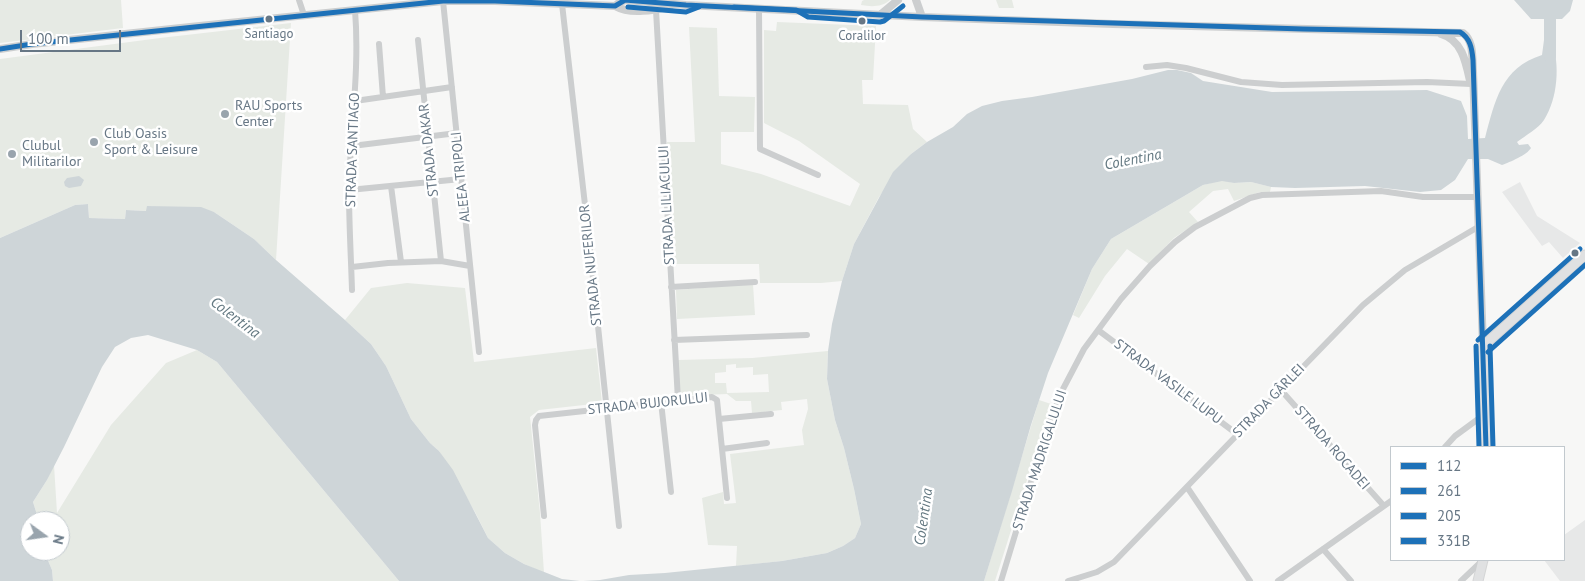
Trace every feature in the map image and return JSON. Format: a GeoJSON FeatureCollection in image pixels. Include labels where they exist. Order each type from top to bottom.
{"type":"FeatureCollection","features":[{"type":"Feature","properties":{"kind":"main road"},"geometry":{"type":"LineString","coordinates":[[1486,446],[1483,346],[1585,255]]}},
{"type":"Feature","properties":{"kind":"main road"},"geometry":{"type":"LineString","coordinates":[[1478,581],[1483,561]]}},
{"type":"Feature","properties":{"kind":"street"},"geometry":{"type":"LineString","coordinates":[[299,0],[304,15]]}},
{"type":"Feature","properties":{"kind":"street"},"geometry":{"type":"LineString","coordinates":[[0,49],[443,1],[487,0],[562,4],[630,0],[677,5],[922,17],[1436,33],[1460,32],[1466,35],[1472,52],[1483,346]]}},
{"type":"Feature","properties":{"kind":"street"},"geometry":{"type":"LineString","coordinates":[[880,15],[898,0]]}},
{"type":"Feature","properties":{"kind":"street"},"geometry":{"type":"LineString","coordinates":[[916,0],[922,17]]}},
{"type":"Feature","properties":{"kind":"street","name":"ALEEA TRIPOLI"},"geometry":{"type":"LineString","coordinates":[[443,1],[479,352]]}},
{"type":"Feature","properties":{"kind":"street"},"geometry":{"type":"LineString","coordinates":[[614,2],[625,10],[656,10],[677,5]]}},
{"type":"Feature","properties":{"kind":"street","name":"STRADA NUFERILOR"},"geometry":{"type":"LineString","coordinates":[[562,4],[619,526]]}},
{"type":"Feature","properties":{"kind":"street"},"geometry":{"type":"LineString","coordinates":[[759,8],[760,149],[818,175]]}},
{"type":"Feature","properties":{"kind":"street","name":"STRADA SANTIAGO"},"geometry":{"type":"LineString","coordinates":[[352,290],[349,190],[355,100],[356,45],[354,10]]}},
{"type":"Feature","properties":{"kind":"street","name":"STRADA LILIACULUI"},"geometry":{"type":"LineString","coordinates":[[656,10],[678,400]]}},
{"type":"Feature","properties":{"kind":"street"},"geometry":{"type":"LineString","coordinates":[[1436,33],[1449,37],[1464,55],[1475,102]]}},
{"type":"Feature","properties":{"kind":"street","name":"STRADA DAKAR"},"geometry":{"type":"LineString","coordinates":[[418,40],[441,261]]}},
{"type":"Feature","properties":{"kind":"street"},"geometry":{"type":"LineString","coordinates":[[379,44],[383,97]]}},
{"type":"Feature","properties":{"kind":"street"},"geometry":{"type":"LineString","coordinates":[[1146,67],[1167,65],[1241,82],[1282,85],[1427,82],[1471,84]]}},
{"type":"Feature","properties":{"kind":"street"},"geometry":{"type":"LineString","coordinates":[[355,100],[452,87]]}},
{"type":"Feature","properties":{"kind":"street"},"geometry":{"type":"LineString","coordinates":[[352,146],[456,133]]}},
{"type":"Feature","properties":{"kind":"street"},"geometry":{"type":"LineString","coordinates":[[349,190],[461,179]]}},
{"type":"Feature","properties":{"kind":"street"},"geometry":{"type":"LineString","coordinates":[[391,186],[401,262]]}},
{"type":"Feature","properties":{"kind":"street","name":"STRADA MADRIGALULUI"},"geometry":{"type":"LineString","coordinates":[[1001,581],[1049,423],[1078,359],[1122,298],[1150,266],[1176,242],[1195,227],[1250,198],[1271,194],[1381,191],[1423,197],[1478,197]]}},
{"type":"Feature","properties":{"kind":"street","name":"STRADA GÂRLEI"},"geometry":{"type":"LineString","coordinates":[[1068,581],[1097,572],[1114,562],[1280,389],[1363,306],[1405,270],[1478,227]]}},
{"type":"Feature","properties":{"kind":"street"},"geometry":{"type":"LineString","coordinates":[[352,267],[401,262],[441,261],[470,266]]}},
{"type":"Feature","properties":{"kind":"street"},"geometry":{"type":"LineString","coordinates":[[671,287],[755,282]]}},
{"type":"Feature","properties":{"kind":"street","name":"STRADA VASILE LUPU"},"geometry":{"type":"LineString","coordinates":[[1098,330],[1237,434]]}},
{"type":"Feature","properties":{"kind":"street"},"geometry":{"type":"LineString","coordinates":[[674,340],[807,335]]}},
{"type":"Feature","properties":{"kind":"street","name":"STRADA ROCADEI"},"geometry":{"type":"LineString","coordinates":[[1280,389],[1384,506]]}},
{"type":"Feature","properties":{"kind":"street","name":"STRADA BUJORULUI"},"geometry":{"type":"LineString","coordinates":[[544,516],[535,425],[539,416],[678,400],[715,398],[717,400],[727,498]]}},
{"type":"Feature","properties":{"kind":"street"},"geometry":{"type":"LineString","coordinates":[[661,402],[671,492]]}},
{"type":"Feature","properties":{"kind":"street"},"geometry":{"type":"LineString","coordinates":[[719,419],[771,414]]}},
{"type":"Feature","properties":{"kind":"street"},"geometry":{"type":"LineString","coordinates":[[1446,446],[1455,436],[1485,414]]}},
{"type":"Feature","properties":{"kind":"street"},"geometry":{"type":"LineString","coordinates":[[722,449],[767,443]]}},
{"type":"Feature","properties":{"kind":"street"},"geometry":{"type":"LineString","coordinates":[[1187,487],[1250,581]]}},
{"type":"Feature","properties":{"kind":"street"},"geometry":{"type":"LineString","coordinates":[[1278,581],[1390,502]]}},
{"type":"Feature","properties":{"kind":"street"},"geometry":{"type":"LineString","coordinates":[[1323,549],[1352,581]]}},
{"type":"Feature","properties":{"kind":"street"},"geometry":{"type":"LineString","coordinates":[[1461,581],[1482,561]]}},
{"type":"Feature","properties":{"kind":"shaded area"},"geometry":{"type":"Polygon","coordinates":[[[0,0],[121,0],[123,28],[0,43],[0,0]]]}},
{"type":"Feature","properties":{"kind":"shaded area"},"geometry":{"type":"Polygon","coordinates":[[[864,0],[890,0],[884,4],[873,6],[861,5],[864,0]]]}},
{"type":"Feature","properties":{"kind":"shaded area"},"geometry":{"type":"Polygon","coordinates":[[[996,0],[1012,0],[1014,8],[999,8],[996,0]]]}},
{"type":"Feature","properties":{"kind":"shaded area"},"geometry":{"type":"Polygon","coordinates":[[[777,22],[876,26],[873,80],[862,80],[863,104],[908,105],[913,129],[927,142],[911,154],[879,197],[854,244],[842,281],[760,283],[759,264],[673,264],[667,142],[695,142],[689,27],[717,28],[719,96],[755,97],[754,132],[721,132],[721,164],[761,174],[850,206],[860,184],[799,141],[764,123],[764,30],[776,31],[777,22]]]}},
{"type":"Feature","properties":{"kind":"shaded area"},"geometry":{"type":"Polygon","coordinates":[[[291,23],[276,260],[254,239],[214,212],[147,206],[147,211],[126,210],[125,219],[89,218],[88,204],[75,205],[0,238],[0,59],[291,23]]]}},
{"type":"Feature","properties":{"kind":"shaded area"},"geometry":{"type":"Polygon","coordinates":[[[1222,180],[1234,183],[1251,182],[1271,187],[1270,192],[1260,192],[1234,201],[1228,189],[1213,191],[1189,212],[1198,222],[1174,238],[1149,264],[1127,249],[1105,276],[1079,318],[1073,315],[1092,269],[1111,239],[1203,185],[1222,180]]]}},
{"type":"Feature","properties":{"kind":"shaded area"},"geometry":{"type":"Polygon","coordinates":[[[1520,182],[1537,216],[1580,243],[1563,258],[1549,242],[1542,246],[1502,192],[1520,182]]]}},
{"type":"Feature","properties":{"kind":"shaded area"},"geometry":{"type":"Polygon","coordinates":[[[407,283],[465,288],[474,362],[596,348],[602,403],[539,410],[530,417],[544,573],[505,553],[488,538],[439,451],[430,443],[411,419],[386,366],[371,344],[345,320],[371,288],[407,283]]]}},
{"type":"Feature","properties":{"kind":"shaded area"},"geometry":{"type":"Polygon","coordinates":[[[753,284],[755,315],[677,319],[676,290],[753,284]]]}},
{"type":"Feature","properties":{"kind":"shaded area"},"geometry":{"type":"Polygon","coordinates":[[[197,350],[217,362],[399,581],[53,581],[52,570],[48,561],[70,561],[70,511],[58,511],[111,425],[166,363],[197,350]]]}},
{"type":"Feature","properties":{"kind":"shaded area"},"geometry":{"type":"Polygon","coordinates":[[[828,351],[827,379],[835,420],[844,448],[861,524],[855,538],[827,553],[782,561],[736,566],[737,546],[708,545],[702,498],[723,492],[724,504],[736,503],[730,454],[804,445],[802,430],[808,409],[807,399],[781,402],[782,410],[752,413],[751,401],[736,401],[727,394],[680,396],[678,360],[752,358],[828,351]],[[736,364],[726,365],[726,372],[715,373],[715,383],[726,383],[727,393],[769,392],[768,374],[753,375],[753,367],[736,368],[736,364]]]}},
{"type":"Feature","properties":{"kind":"shaded area"},"geometry":{"type":"Polygon","coordinates":[[[1039,400],[1051,404],[995,581],[984,581],[1039,400]]]}},
{"type":"Feature","properties":{"kind":"shaded area"},"geometry":{"type":"Polygon","coordinates":[[[54,465],[57,511],[36,511],[33,502],[54,465]]]}},
{"type":"Feature","properties":{"kind":"shaded area"},"geometry":{"type":"Polygon","coordinates":[[[1585,520],[1585,581],[1560,581],[1545,561],[1565,561],[1565,534],[1585,520]]]}},
{"type":"Feature","properties":{"kind":"water"},"geometry":{"type":"Polygon","coordinates":[[[1514,0],[1573,0],[1570,11],[1562,19],[1531,19],[1514,0]]]}},
{"type":"Feature","properties":{"kind":"water"},"geometry":{"type":"Polygon","coordinates":[[[1544,40],[1552,41],[1555,50],[1557,71],[1555,92],[1544,120],[1517,142],[1519,145],[1528,144],[1531,148],[1514,160],[1502,165],[1488,159],[1468,159],[1455,180],[1441,190],[1420,192],[1365,186],[1271,187],[1251,182],[1234,183],[1222,181],[1203,185],[1111,239],[1092,269],[1048,373],[984,581],[583,581],[782,561],[827,553],[855,538],[861,524],[844,448],[835,420],[827,379],[828,351],[832,324],[842,281],[854,244],[893,172],[911,154],[953,127],[967,114],[982,106],[1002,101],[1132,79],[1168,70],[1177,70],[1191,73],[1203,81],[1272,92],[1427,90],[1461,101],[1467,116],[1468,139],[1485,138],[1492,111],[1502,88],[1517,68],[1542,55],[1544,40]]]}},
{"type":"Feature","properties":{"kind":"water"},"geometry":{"type":"Polygon","coordinates":[[[79,176],[84,180],[81,186],[69,188],[65,186],[64,182],[67,178],[79,176]]]}},
{"type":"Feature","properties":{"kind":"water"},"geometry":{"type":"Polygon","coordinates":[[[88,204],[89,218],[125,219],[126,210],[146,211],[147,206],[201,207],[214,212],[254,239],[371,344],[386,366],[411,419],[453,470],[488,538],[505,553],[524,564],[562,579],[580,581],[399,581],[217,362],[197,350],[148,335],[131,338],[115,347],[102,367],[64,447],[33,502],[36,511],[20,511],[20,561],[48,561],[52,570],[53,581],[0,581],[0,238],[75,205],[88,204]]]}},
{"type":"Feature","properties":{"kind":"waterway","name":"Colentina"},"geometry":{"type":"LineString","coordinates":[[1550,0],[1550,57]]}},
{"type":"Feature","properties":{"kind":"transit line","name":"112"},"geometry":{"type":"LineString","coordinates":[[0,49],[32,44],[443,1],[495,1],[615,6],[625,0],[686,5],[922,17],[1460,32],[1470,44],[1473,60],[1486,446]]}},
{"type":"Feature","properties":{"kind":"transit line","name":"331B"},"geometry":{"type":"LineString","coordinates":[[734,7],[796,10],[808,17],[880,22],[903,6]]}},
{"type":"Feature","properties":{"kind":"transit line","name":"331B"},"geometry":{"type":"LineString","coordinates":[[628,7],[686,12],[699,7]]}},
{"type":"Feature","properties":{"kind":"transit line","name":"205"},"geometry":{"type":"LineString","coordinates":[[1478,340],[1580,249]]}},
{"type":"Feature","properties":{"kind":"transit line","name":"261"},"geometry":{"type":"LineString","coordinates":[[1488,352],[1585,265]]}},
{"type":"Feature","properties":{"kind":"transit line","name":"261"},"geometry":{"type":"LineString","coordinates":[[1476,346],[1479,446]]}},
{"type":"Feature","properties":{"kind":"transit line","name":"205"},"geometry":{"type":"LineString","coordinates":[[1490,346],[1493,446]]}},
{"type":"Feature","properties":{"kind":"place","name":"Santiago"},"geometry":{"type":"Point","coordinates":[269,19]}},
{"type":"Feature","properties":{"kind":"place","name":"Coralilor"},"geometry":{"type":"Point","coordinates":[862,21]}},
{"type":"Feature","properties":{"kind":"place","name":"RAU Sports Center"},"geometry":{"type":"Point","coordinates":[225,114]}},
{"type":"Feature","properties":{"kind":"place","name":"Club Oasis Sport & Leisure"},"geometry":{"type":"Point","coordinates":[94,142]}},
{"type":"Feature","properties":{"kind":"place","name":"Clubul Militarilor"},"geometry":{"type":"Point","coordinates":[12,154]}}]}
